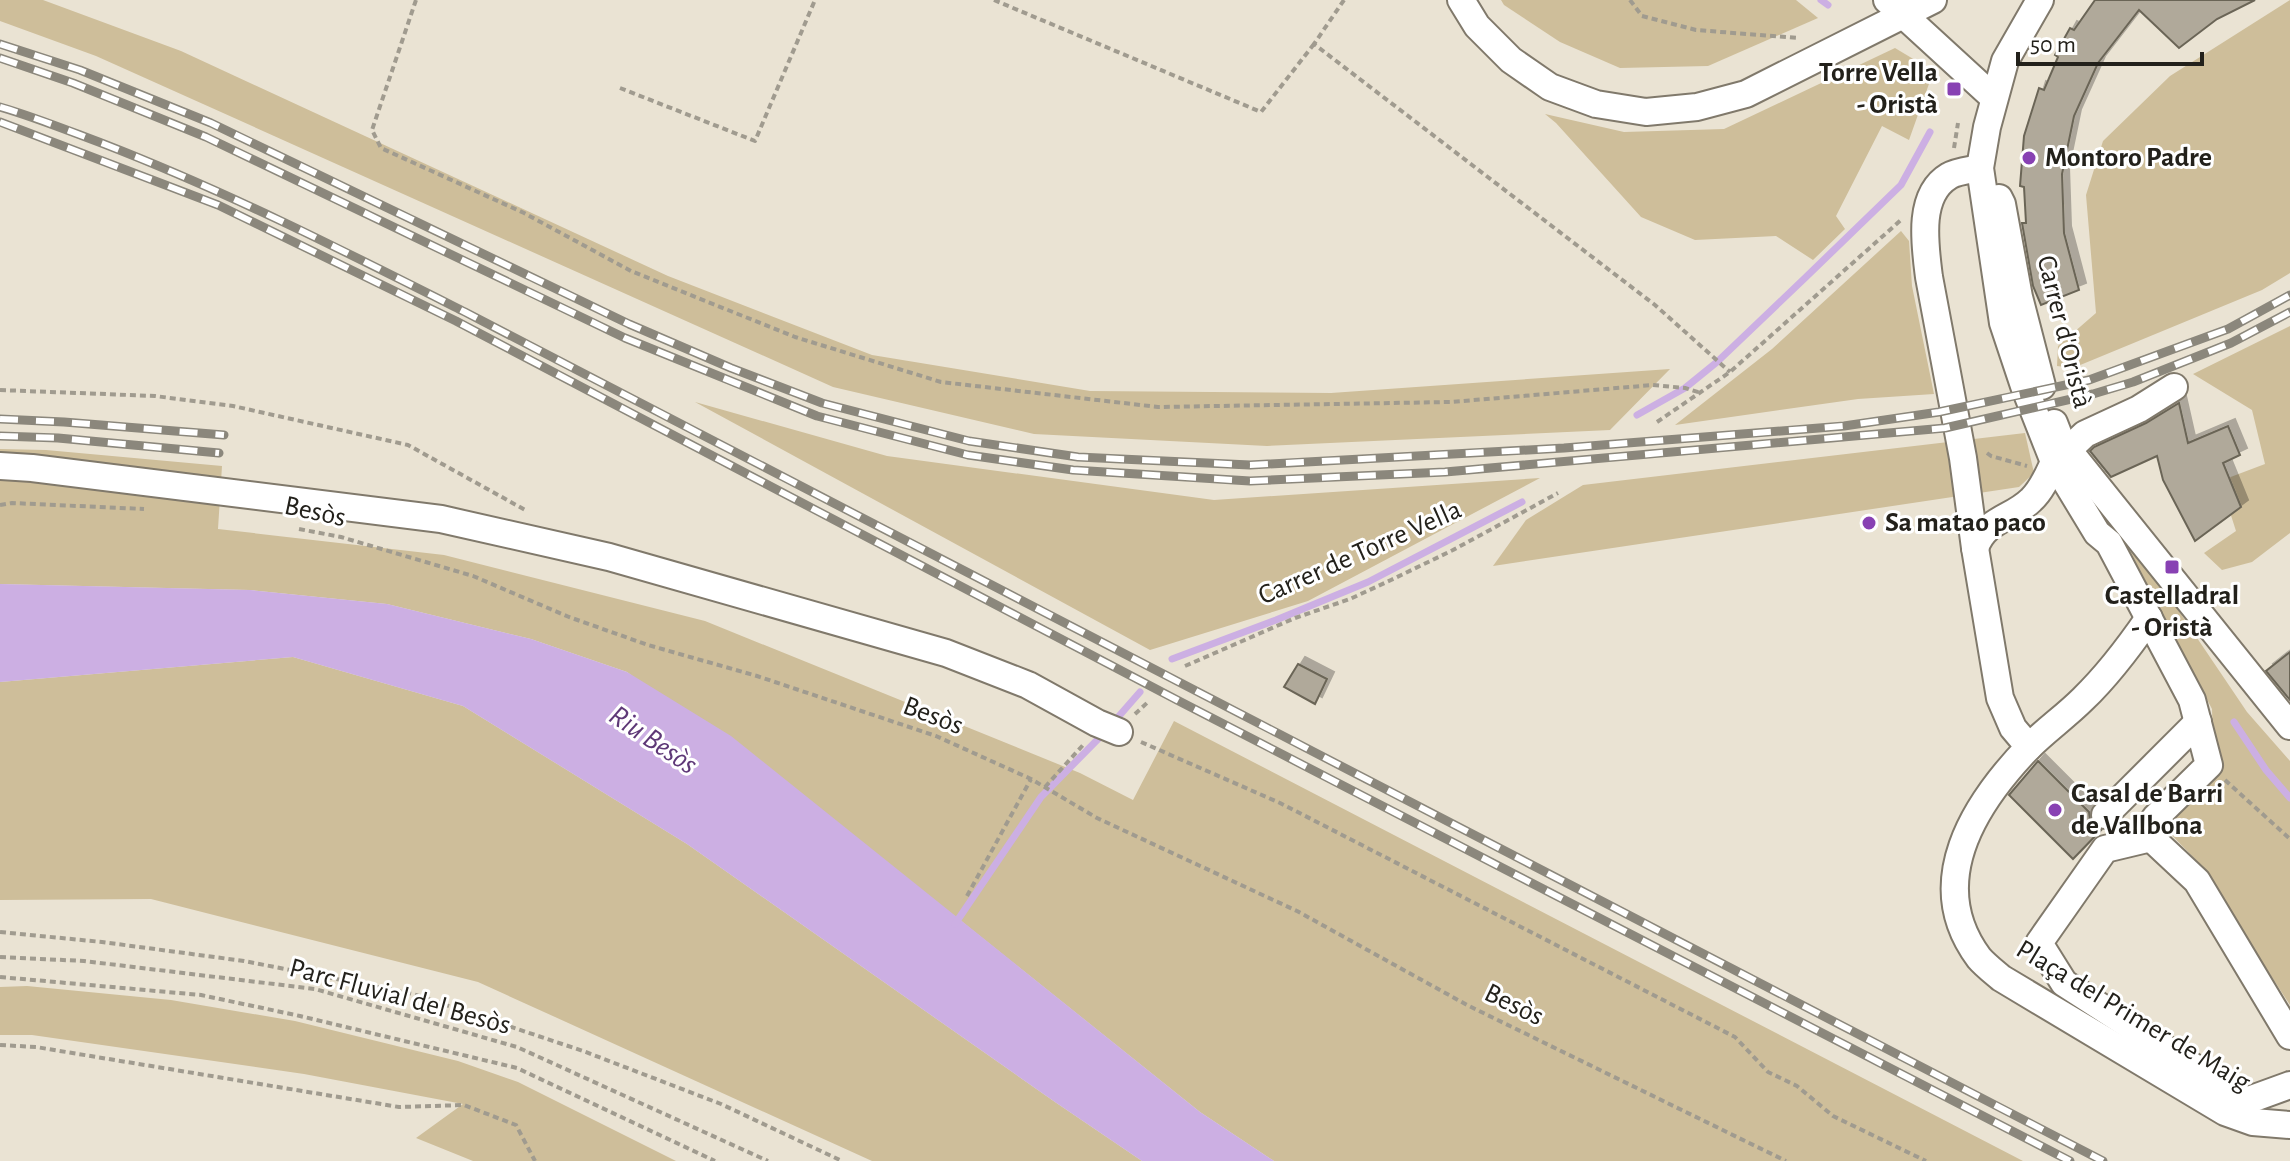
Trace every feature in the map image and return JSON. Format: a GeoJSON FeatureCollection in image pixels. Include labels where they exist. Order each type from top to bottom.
{"type":"FeatureCollection","features":[{"type":"Feature","properties":{"kind":"street"},"geometry":{"type":"LineString","coordinates":[[1461,0],[1477,26],[1511,60],[1550,87],[1596,104],[1646,112],[1697,107],[1746,94],[1894,8],[1933,0]]}},
{"type":"Feature","properties":{"kind":"street","name":"Carrer d'Oristà"},"geometry":{"type":"LineString","coordinates":[[2040,0],[2005,61],[1987,127],[1980,168],[2003,323],[2024,386],[2053,460],[2110,502],[2290,726]]}},
{"type":"Feature","properties":{"kind":"street"},"geometry":{"type":"LineString","coordinates":[[1894,8],[1994,98]]}},
{"type":"Feature","properties":{"kind":"street"},"geometry":{"type":"LineString","coordinates":[[1980,168],[1941,183],[1926,221],[1926,248],[1963,458],[2000,698],[2013,728],[2029,747]]}},
{"type":"Feature","properties":{"kind":"street"},"geometry":{"type":"LineString","coordinates":[[1975,548],[1987,528],[2030,501],[2043,485],[2053,460],[2085,434],[2139,409],[2174,387]]}},
{"type":"Feature","properties":{"kind":"street"},"geometry":{"type":"LineString","coordinates":[[2053,460],[2097,533],[2109,543],[2192,700],[2198,722],[2209,765],[2155,818],[2151,838]]}},
{"type":"Feature","properties":{"kind":"street"},"geometry":{"type":"LineString","coordinates":[[0,466],[441,519],[609,557],[946,653],[1028,685],[1119,732]]}},
{"type":"Feature","properties":{"kind":"street"},"geometry":{"type":"LineString","coordinates":[[2109,543],[2110,502]]}},
{"type":"Feature","properties":{"kind":"street","name":"Plaça del Primer de Maig"},"geometry":{"type":"LineString","coordinates":[[2149,618],[2113,668],[2029,747],[1972,819],[1954,876],[1956,907],[1966,936],[1980,960],[2001,978],[2225,1112],[2253,1122],[2290,1125]]}},
{"type":"Feature","properties":{"kind":"street"},"geometry":{"type":"LineString","coordinates":[[2105,815],[2198,722]]}},
{"type":"Feature","properties":{"kind":"street"},"geometry":{"type":"LineString","coordinates":[[2151,838],[2197,881],[2290,1036]]}},
{"type":"Feature","properties":{"kind":"street"},"geometry":{"type":"LineString","coordinates":[[2151,838],[2105,849],[2039,943],[2064,983],[2246,1101],[2290,1085]]}},
{"type":"Feature","properties":{"kind":"path"},"geometry":{"type":"LineString","coordinates":[[416,0],[372,130],[381,148],[524,213],[631,271],[795,337],[941,382],[1158,407],[1451,402],[1653,385],[1701,393]]}},
{"type":"Feature","properties":{"kind":"path"},"geometry":{"type":"LineString","coordinates":[[620,88],[755,141],[815,0]]}},
{"type":"Feature","properties":{"kind":"path"},"geometry":{"type":"LineString","coordinates":[[994,0],[1261,112],[1344,0]]}},
{"type":"Feature","properties":{"kind":"path"},"geometry":{"type":"LineString","coordinates":[[1630,0],[1642,16],[1696,30],[1805,39]]}},
{"type":"Feature","properties":{"kind":"path"},"geometry":{"type":"LineString","coordinates":[[1314,44],[1655,305],[1730,372]]}},
{"type":"Feature","properties":{"kind":"path"},"geometry":{"type":"LineString","coordinates":[[1657,422],[1730,372],[1941,183],[1958,123]]}},
{"type":"Feature","properties":{"kind":"path"},"geometry":{"type":"LineString","coordinates":[[0,390],[155,396],[233,406],[408,445],[529,512]]}},
{"type":"Feature","properties":{"kind":"path"},"geometry":{"type":"LineString","coordinates":[[1983,448],[1991,456],[2053,460]]}},
{"type":"Feature","properties":{"kind":"path","name":"Carrer de Torre Vella"},"geometry":{"type":"LineString","coordinates":[[1185,666],[1391,580],[1558,493]]}},
{"type":"Feature","properties":{"kind":"path"},"geometry":{"type":"LineString","coordinates":[[0,505],[154,510]]}},
{"type":"Feature","properties":{"kind":"path","name":"Besòs"},"geometry":{"type":"LineString","coordinates":[[294,528],[341,537],[473,576],[569,617],[648,645],[757,676],[936,736],[1031,779],[1097,818],[1297,911],[1467,1005],[1786,1161]]}},
{"type":"Feature","properties":{"kind":"path"},"geometry":{"type":"LineString","coordinates":[[1119,732],[1280,803],[1735,1037],[1768,1072],[1797,1086],[1833,1116],[1926,1161]]}},
{"type":"Feature","properties":{"kind":"path"},"geometry":{"type":"LineString","coordinates":[[1045,787],[1086,742]]}},
{"type":"Feature","properties":{"kind":"path"},"geometry":{"type":"LineString","coordinates":[[2209,765],[2290,839]]}},
{"type":"Feature","properties":{"kind":"path"},"geometry":{"type":"LineString","coordinates":[[967,896],[1031,779]]}},
{"type":"Feature","properties":{"kind":"path"},"geometry":{"type":"LineString","coordinates":[[0,932],[244,961],[413,994],[583,1051],[707,1099],[842,1161]]}},
{"type":"Feature","properties":{"kind":"path","name":"Parc Fluvial del Besòs"},"geometry":{"type":"LineString","coordinates":[[0,957],[84,961],[315,989],[517,1047],[768,1161]]}},
{"type":"Feature","properties":{"kind":"path","name":"Parc Fluvial del Besòs"},"geometry":{"type":"LineString","coordinates":[[0,977],[201,995],[517,1068],[715,1161]]}},
{"type":"Feature","properties":{"kind":"path"},"geometry":{"type":"LineString","coordinates":[[0,1045],[36,1047],[399,1107],[464,1105],[516,1125],[535,1161]]}},
{"type":"Feature","properties":{"kind":"shaded area"},"geometry":{"type":"Polygon","coordinates":[[[0,0],[43,0],[181,51],[668,276],[872,355],[1090,391],[1331,393],[1670,369],[1610,430],[1267,446],[1034,434],[833,387],[96,56],[0,21],[0,0]]]}},
{"type":"Feature","properties":{"kind":"shaded area"},"geometry":{"type":"Polygon","coordinates":[[[1501,0],[1796,0],[1818,18],[1708,66],[1620,68],[1560,42],[1501,0]]]}},
{"type":"Feature","properties":{"kind":"shaded area"},"geometry":{"type":"Polygon","coordinates":[[[2290,0],[2290,273],[2262,290],[2073,368],[2057,366],[2058,346],[2096,313],[2086,195],[2103,141],[2170,76],[2290,0]]]}},
{"type":"Feature","properties":{"kind":"shaded area"},"geometry":{"type":"Polygon","coordinates":[[[1895,48],[1920,63],[1930,81],[1909,140],[1882,126],[1836,216],[1845,229],[1813,260],[1776,236],[1695,240],[1641,217],[1545,114],[1624,132],[1724,129],[1895,48]]]}},
{"type":"Feature","properties":{"kind":"shaded area"},"geometry":{"type":"Polygon","coordinates":[[[1901,231],[1909,241],[1912,286],[1934,394],[1858,399],[1675,425],[1772,349],[1901,231]]]}},
{"type":"Feature","properties":{"kind":"shaded area"},"geometry":{"type":"Polygon","coordinates":[[[2290,326],[2290,533],[2252,562],[2222,570],[2204,553],[2236,531],[2220,481],[2265,464],[2252,410],[2193,374],[2290,326]]]}},
{"type":"Feature","properties":{"kind":"shaded area"},"geometry":{"type":"Polygon","coordinates":[[[695,402],[887,456],[1214,500],[1540,478],[1308,601],[1150,650],[695,402]]]}},
{"type":"Feature","properties":{"kind":"shaded area"},"geometry":{"type":"Polygon","coordinates":[[[2025,433],[2034,473],[2019,487],[1493,566],[1526,520],[1583,485],[2025,433]]]}},
{"type":"Feature","properties":{"kind":"shaded area"},"geometry":{"type":"Polygon","coordinates":[[[0,449],[46,450],[222,466],[218,529],[444,555],[705,621],[1080,773],[1133,800],[1174,721],[2023,1161],[1274,1161],[1200,1112],[960,920],[627,672],[531,639],[387,604],[250,590],[0,584],[0,449]]]}},
{"type":"Feature","properties":{"kind":"shaded area"},"geometry":{"type":"Polygon","coordinates":[[[2135,546],[2247,712],[2290,761],[2290,1005],[2196,860],[2159,822],[2213,740],[2212,709],[2129,549],[2135,546]]]}},
{"type":"Feature","properties":{"kind":"shaded area"},"geometry":{"type":"Polygon","coordinates":[[[293,657],[463,706],[687,844],[1142,1161],[872,1161],[478,982],[151,899],[0,900],[0,682],[293,657]]]}},
{"type":"Feature","properties":{"kind":"shaded area"},"geometry":{"type":"Polygon","coordinates":[[[27,986],[171,1000],[295,1021],[458,1061],[518,1082],[676,1161],[473,1161],[416,1138],[463,1104],[304,1074],[32,1035],[0,1035],[0,987],[27,986]]]}},
{"type":"Feature","properties":{"kind":"water","name":"Riu Besòs"},"geometry":{"type":"Polygon","coordinates":[[[0,584],[250,590],[387,604],[531,639],[627,672],[731,736],[1200,1112],[1274,1161],[1142,1161],[687,844],[463,706],[293,657],[0,682],[0,584]]]}},
{"type":"Feature","properties":{"kind":"building"},"geometry":{"type":"Polygon","coordinates":[[[2095,0],[2255,0],[2217,19],[2179,48],[2139,10],[2098,63],[2074,116],[2062,174],[2064,233],[2079,290],[2041,305],[2033,286],[2022,223],[2026,223],[2024,187],[2020,186],[2024,136],[2039,88],[2044,90],[2058,57],[2055,55],[2070,28],[2074,30],[2095,0]]]}},
{"type":"Feature","properties":{"kind":"building"},"geometry":{"type":"Polygon","coordinates":[[[2179,403],[2188,443],[2228,426],[2240,455],[2223,463],[2241,507],[2195,541],[2163,480],[2157,456],[2111,477],[2090,451],[2179,403]]]}},
{"type":"Feature","properties":{"kind":"building"},"geometry":{"type":"Polygon","coordinates":[[[2290,652],[2290,700],[2266,671],[2290,652]]]}},
{"type":"Feature","properties":{"kind":"building"},"geometry":{"type":"Polygon","coordinates":[[[1298,664],[1327,679],[1315,704],[1284,687],[1298,664]]]}},
{"type":"Feature","properties":{"kind":"building","name":"Casal de Barri de Vallbona"},"geometry":{"type":"Polygon","coordinates":[[[2038,761],[2089,812],[2093,826],[2101,830],[2073,859],[2009,795],[2038,761]]]}},
{"type":"Feature","properties":{"kind":"waterway"},"geometry":{"type":"LineString","coordinates":[[1821,0],[1828,5]]}},
{"type":"Feature","properties":{"kind":"waterway"},"geometry":{"type":"LineString","coordinates":[[1637,415],[1685,388],[1717,362],[1806,277],[1901,185],[1930,132]]}},
{"type":"Feature","properties":{"kind":"waterway"},"geometry":{"type":"LineString","coordinates":[[1172,659],[1368,582],[1522,502]]}},
{"type":"Feature","properties":{"kind":"waterway"},"geometry":{"type":"LineString","coordinates":[[1112,724],[1140,692]]}},
{"type":"Feature","properties":{"kind":"waterway"},"geometry":{"type":"LineString","coordinates":[[2234,722],[2266,770],[2290,798]]}},
{"type":"Feature","properties":{"kind":"waterway"},"geometry":{"type":"LineString","coordinates":[[955,924],[1041,797],[1104,733]]}},
{"type":"Feature","properties":{"kind":"railway"},"geometry":{"type":"LineString","coordinates":[[0,44],[80,70],[211,123],[629,324],[822,403],[969,441],[1078,457],[1250,465],[1564,448],[1844,426],[1939,412],[2089,380],[2228,329],[2290,295]]}},
{"type":"Feature","properties":{"kind":"railway"},"geometry":{"type":"LineString","coordinates":[[0,58],[73,83],[206,137],[625,338],[817,416],[968,455],[1073,470],[1250,481],[1445,472],[1945,428],[2133,382],[2231,343],[2290,312]]}},
{"type":"Feature","properties":{"kind":"railway"},"geometry":{"type":"LineString","coordinates":[[0,107],[104,144],[196,182],[420,290],[2103,1161]]}},
{"type":"Feature","properties":{"kind":"railway"},"geometry":{"type":"LineString","coordinates":[[0,122],[218,205],[456,321],[1177,700],[2070,1161]]}},
{"type":"Feature","properties":{"kind":"railway"},"geometry":{"type":"LineString","coordinates":[[0,419],[224,435]]}},
{"type":"Feature","properties":{"kind":"railway"},"geometry":{"type":"LineString","coordinates":[[0,436],[58,438],[219,453]]}},
{"type":"Feature","properties":{"kind":"place","name":"Torre Vella - Oristà"},"geometry":{"type":"Point","coordinates":[1954,89]}},
{"type":"Feature","properties":{"kind":"place","name":"Montoro Padre"},"geometry":{"type":"Point","coordinates":[2029,158]}},
{"type":"Feature","properties":{"kind":"place","name":"Sa matao paco"},"geometry":{"type":"Point","coordinates":[1869,523]}},
{"type":"Feature","properties":{"kind":"place","name":"Castelladral - Oristà"},"geometry":{"type":"Point","coordinates":[2172,567]}},
{"type":"Feature","properties":{"kind":"place","name":"Casal de Barri de Vallbona"},"geometry":{"type":"Point","coordinates":[2055,810]}}]}
